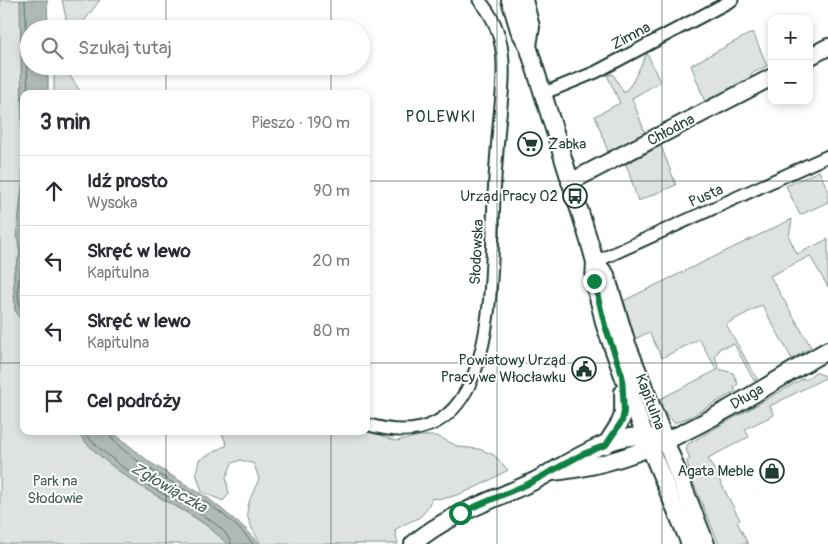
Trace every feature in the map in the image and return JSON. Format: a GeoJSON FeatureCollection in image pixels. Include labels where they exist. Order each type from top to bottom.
{"type":"FeatureCollection","features":[{"type":"Feature","properties":{"kind":"street","name":"Słodowska"},"geometry":{"type":"LineString","coordinates":[[370,425],[386,430],[414,431],[436,422],[463,397],[481,357],[490,305],[496,160],[504,67],[498,31],[492,17],[479,0]]}},
{"type":"Feature","properties":{"kind":"street","name":"Kapitulna"},"geometry":{"type":"LineString","coordinates":[[510,0],[519,30],[528,46],[595,262],[594,281],[599,303],[622,375],[653,442],[706,544]]}},
{"type":"Feature","properties":{"kind":"street","name":"Kapitulna"},"geometry":{"type":"LineString","coordinates":[[524,0],[531,27],[528,46]]}},
{"type":"Feature","properties":{"kind":"street","name":"Zimna"},"geometry":{"type":"LineString","coordinates":[[542,94],[596,72],[732,0]]}},
{"type":"Feature","properties":{"kind":"street"},"geometry":{"type":"LineString","coordinates":[[813,55],[828,48]]}},
{"type":"Feature","properties":{"kind":"street","name":"Chłodna"},"geometry":{"type":"LineString","coordinates":[[570,182],[768,79]]}},
{"type":"Feature","properties":{"kind":"street","name":"Pusta"},"geometry":{"type":"LineString","coordinates":[[595,262],[828,156]]}},
{"type":"Feature","properties":{"kind":"street","name":"Kapitulna"},"geometry":{"type":"LineString","coordinates":[[595,262],[606,275],[628,344],[653,442],[690,544]]}},
{"type":"Feature","properties":{"kind":"street","name":"Długa"},"geometry":{"type":"LineString","coordinates":[[653,442],[681,435],[828,350]]}},
{"type":"Feature","properties":{"kind":"street","name":"Kapitulna"},"geometry":{"type":"LineString","coordinates":[[606,445],[622,421],[624,412],[622,375]]}},
{"type":"Feature","properties":{"kind":"street"},"geometry":{"type":"LineString","coordinates":[[413,544],[443,522],[550,472],[583,454],[630,436],[653,442]]}},
{"type":"Feature","properties":{"kind":"street"},"geometry":{"type":"LineString","coordinates":[[550,472],[574,470],[653,442]]}},
{"type":"Feature","properties":{"kind":"green space","name":"Park na Słodowie"},"geometry":{"type":"Polygon","coordinates":[[[0,0],[20,0],[20,75],[22,75],[22,90],[20,90],[20,209],[18,230],[20,254],[14,272],[14,289],[15,310],[20,318],[20,435],[80,435],[114,467],[147,490],[203,523],[227,544],[0,544],[0,0]]]}},
{"type":"Feature","properties":{"kind":"green space"},"geometry":{"type":"Polygon","coordinates":[[[62,0],[100,0],[85,20],[66,20],[62,0]]]}},
{"type":"Feature","properties":{"kind":"green space"},"geometry":{"type":"Polygon","coordinates":[[[753,32],[767,66],[751,74],[753,77],[705,102],[691,65],[753,32]]]}},
{"type":"Feature","properties":{"kind":"green space"},"geometry":{"type":"Polygon","coordinates":[[[647,53],[660,82],[632,98],[645,133],[608,152],[595,116],[620,103],[607,75],[613,74],[624,93],[632,83],[647,53]]]}},
{"type":"Feature","properties":{"kind":"green space"},"geometry":{"type":"Polygon","coordinates":[[[54,75],[70,75],[79,90],[54,90],[54,75]]]}},
{"type":"Feature","properties":{"kind":"green space"},"geometry":{"type":"Polygon","coordinates":[[[661,146],[676,185],[638,201],[626,164],[661,146]]]}},
{"type":"Feature","properties":{"kind":"green space"},"geometry":{"type":"Polygon","coordinates":[[[819,171],[828,190],[828,202],[800,215],[786,186],[819,171]]]}},
{"type":"Feature","properties":{"kind":"green space"},"geometry":{"type":"Polygon","coordinates":[[[792,219],[789,237],[797,254],[828,239],[828,287],[810,256],[770,276],[811,347],[792,359],[762,305],[726,324],[757,379],[754,381],[734,344],[720,348],[715,356],[719,369],[733,373],[738,384],[734,388],[736,391],[690,417],[674,423],[659,405],[658,400],[717,370],[699,339],[662,358],[649,332],[635,339],[623,301],[792,219]]]}},
{"type":"Feature","properties":{"kind":"green space"},"geometry":{"type":"Polygon","coordinates":[[[815,372],[828,377],[828,383],[825,378],[770,406],[774,415],[745,429],[749,437],[708,458],[740,520],[737,522],[748,544],[719,544],[690,475],[687,461],[690,459],[686,449],[688,444],[804,378],[806,380],[815,372]]]}},
{"type":"Feature","properties":{"kind":"green space"},"geometry":{"type":"Polygon","coordinates":[[[370,431],[396,441],[420,436],[437,436],[459,447],[479,449],[494,455],[508,470],[460,494],[440,499],[432,498],[421,516],[395,530],[398,544],[261,544],[251,525],[247,512],[250,499],[259,479],[254,464],[241,460],[232,463],[226,478],[229,494],[223,501],[202,492],[196,473],[199,460],[227,445],[223,435],[370,435],[370,431]]]}},
{"type":"Feature","properties":{"kind":"water"},"geometry":{"type":"Polygon","coordinates":[[[20,0],[47,0],[48,20],[20,20],[20,0]]]}},
{"type":"Feature","properties":{"kind":"water"},"geometry":{"type":"Polygon","coordinates":[[[21,75],[48,75],[48,90],[22,90],[21,75]]]}},
{"type":"Feature","properties":{"kind":"water"},"geometry":{"type":"Polygon","coordinates":[[[20,206],[20,254],[17,233],[20,206]]]}},
{"type":"Feature","properties":{"kind":"water"},"geometry":{"type":"Polygon","coordinates":[[[20,254],[20,318],[15,310],[14,272],[20,254]]]}},
{"type":"Feature","properties":{"kind":"water","name":"Zgłowiączka"},"geometry":{"type":"Polygon","coordinates":[[[80,435],[116,435],[151,463],[208,498],[247,530],[260,544],[227,544],[196,518],[127,477],[93,450],[80,435]]]}},
{"type":"Feature","properties":{"kind":"place","name":"Żabka"},"geometry":{"type":"Point","coordinates":[530,144]}},
{"type":"Feature","properties":{"kind":"place","name":"Urząd Pracy 02"},"geometry":{"type":"Point","coordinates":[575,196]}},
{"type":"Feature","properties":{"kind":"place","name":"Powiatowy Urząd Pracy we Włocławku"},"geometry":{"type":"Point","coordinates":[584,369]}},
{"type":"Feature","properties":{"kind":"place","name":"Agata Meble"},"geometry":{"type":"Point","coordinates":[772,471]}},
{"type":"Feature","properties":{"kind":"district","name":"POLEWKI"},"geometry":{"type":"Point","coordinates":[441,117]}},
{"type":"Feature","properties":{"kind":"route"},"geometry":{"type":"LineString","coordinates":[[460,513],[528,484],[583,454],[606,445],[618,429],[624,412],[622,375],[605,326],[594,281]]}}]}
